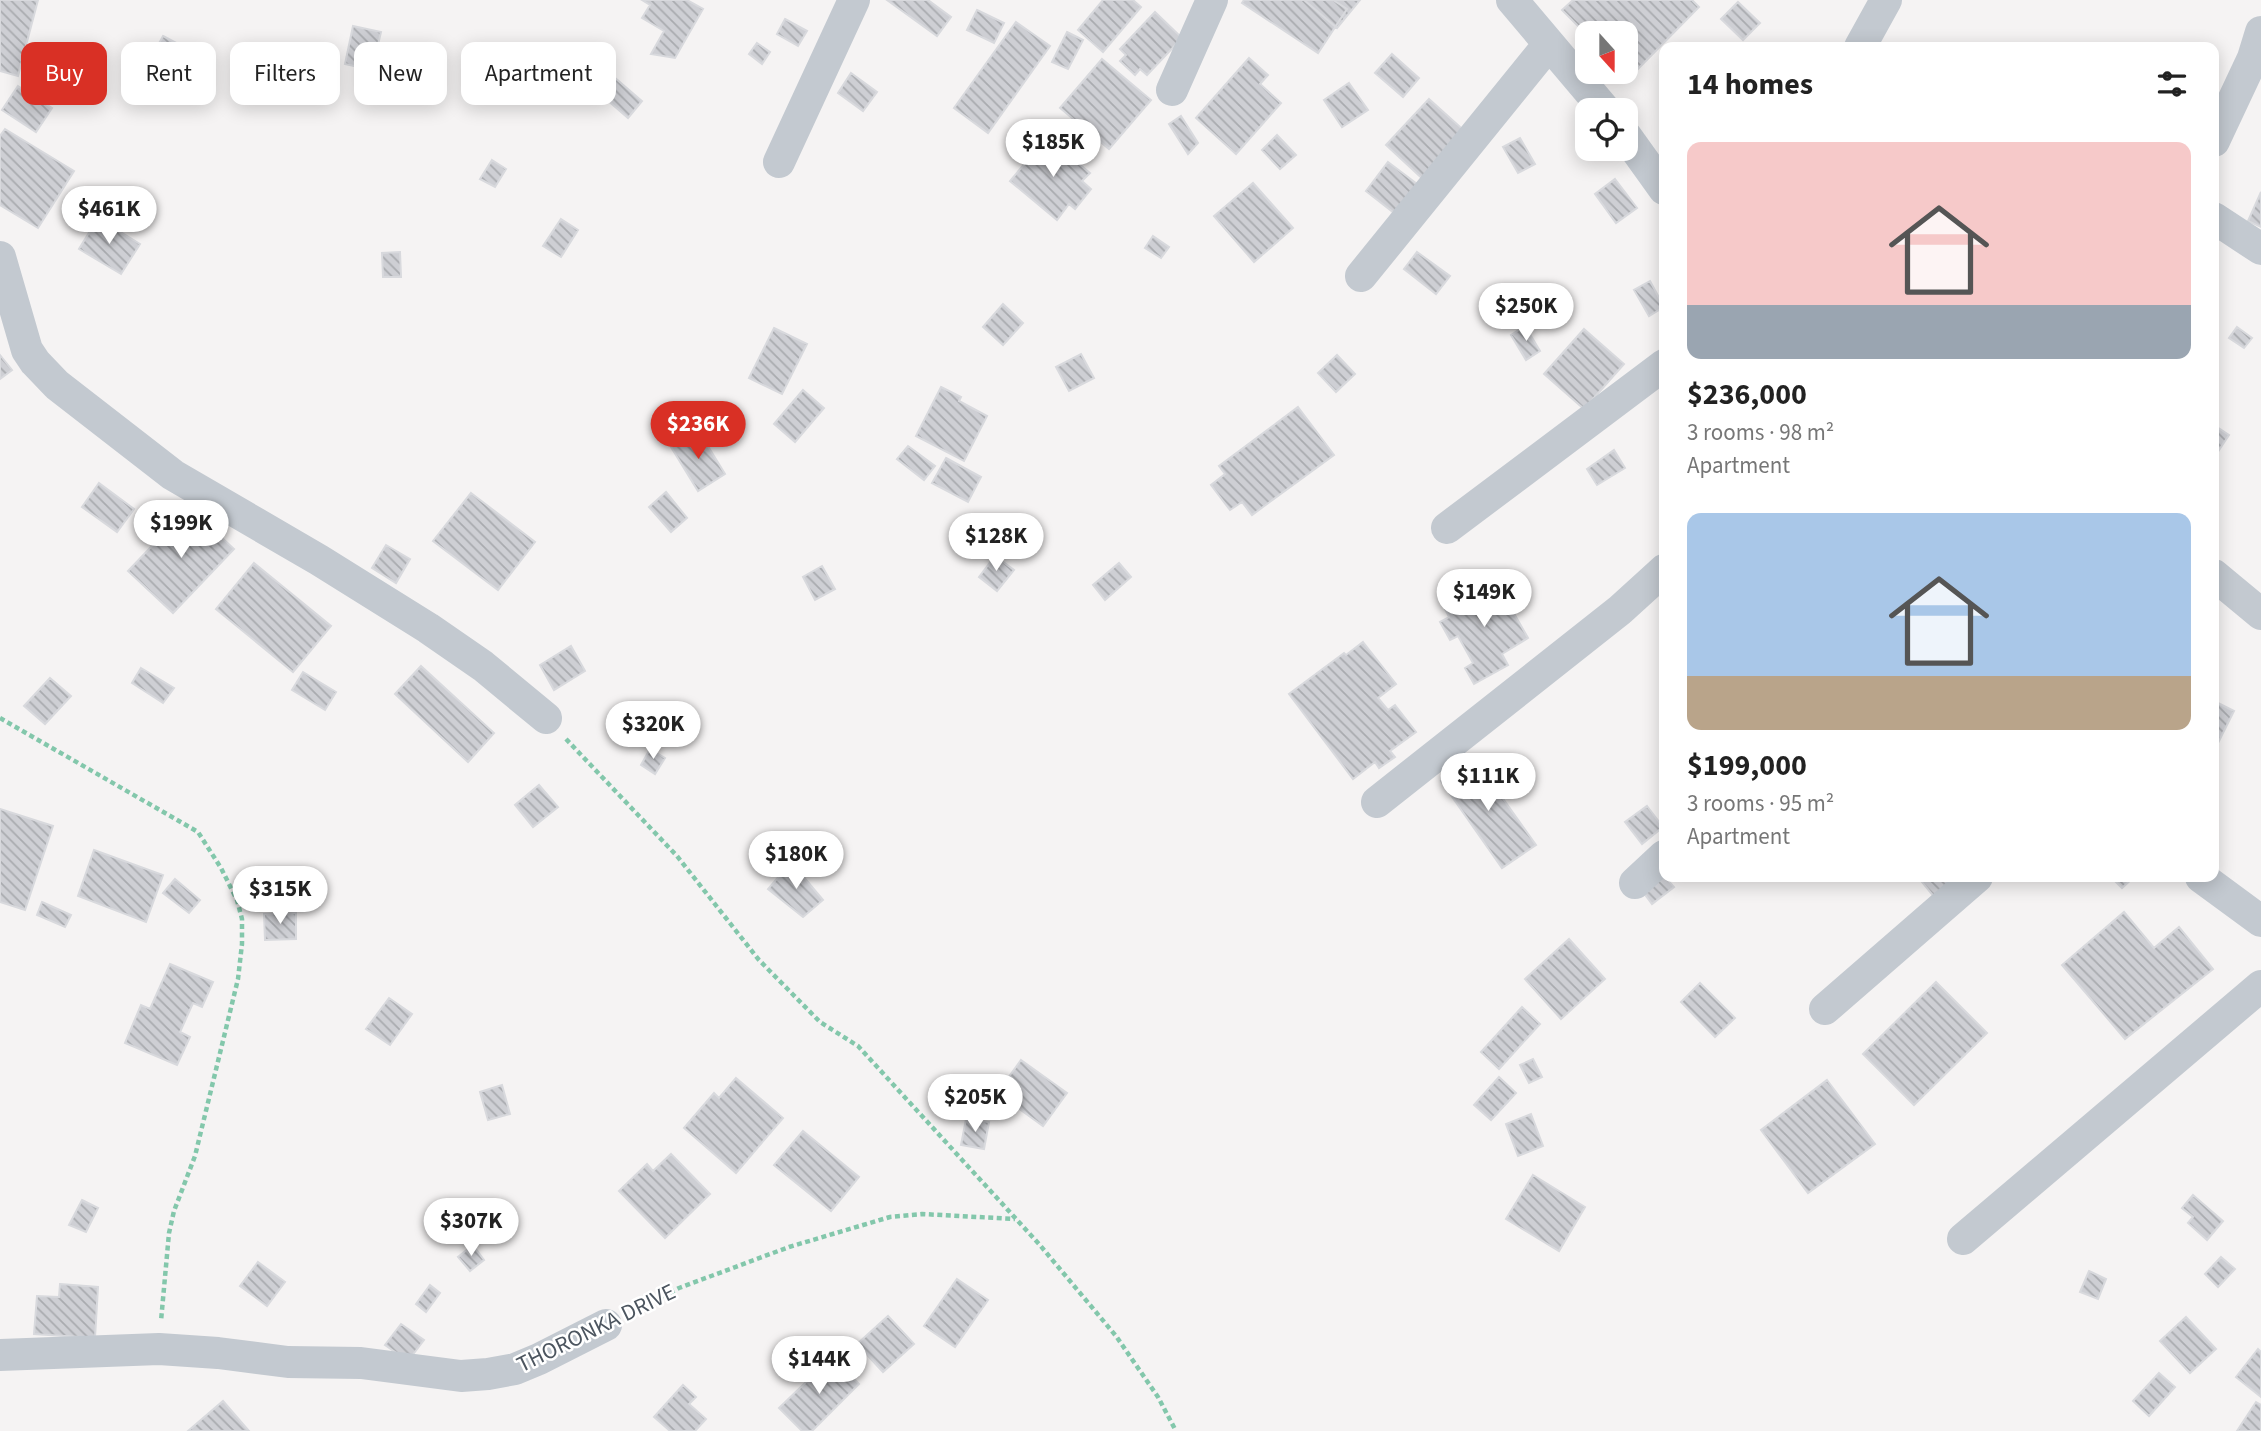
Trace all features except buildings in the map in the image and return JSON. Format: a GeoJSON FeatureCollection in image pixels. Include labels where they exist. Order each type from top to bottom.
{"type":"FeatureCollection","features":[{"type":"Feature","properties":{"kind":"street"},"geometry":{"type":"LineString","coordinates":[[779,162],[854,0]]}},
{"type":"Feature","properties":{"kind":"street"},"geometry":{"type":"LineString","coordinates":[[1172,90],[1213,0]]}},
{"type":"Feature","properties":{"kind":"street"},"geometry":{"type":"LineString","coordinates":[[1863,42],[1886,0]]}},
{"type":"Feature","properties":{"kind":"street"},"geometry":{"type":"LineString","coordinates":[[1518,2],[1595,98]]}},
{"type":"Feature","properties":{"kind":"street"},"geometry":{"type":"LineString","coordinates":[[1361,276],[1549,44]]}},
{"type":"Feature","properties":{"kind":"street"},"geometry":{"type":"LineString","coordinates":[[2219,131],[2258,51]]}},
{"type":"Feature","properties":{"kind":"street"},"geometry":{"type":"LineString","coordinates":[[1638,153],[1659,182]]}},
{"type":"Feature","properties":{"kind":"street"},"geometry":{"type":"LineString","coordinates":[[2219,221],[2261,249]]}},
{"type":"Feature","properties":{"kind":"street"},"geometry":{"type":"LineString","coordinates":[[0,257],[27,350],[57,385],[173,475],[319,560],[428,628],[483,666],[546,718]]}},
{"type":"Feature","properties":{"kind":"street"},"geometry":{"type":"LineString","coordinates":[[1447,528],[1659,369]]}},
{"type":"Feature","properties":{"kind":"street"},"geometry":{"type":"LineString","coordinates":[[1377,802],[1620,610],[1659,575]]}},
{"type":"Feature","properties":{"kind":"street"},"geometry":{"type":"LineString","coordinates":[[2219,579],[2261,614]]}},
{"type":"Feature","properties":{"kind":"street"},"geometry":{"type":"LineString","coordinates":[[1635,883],[1659,861]]}},
{"type":"Feature","properties":{"kind":"street"},"geometry":{"type":"LineString","coordinates":[[1825,1009],[1971,882]]}},
{"type":"Feature","properties":{"kind":"street"},"geometry":{"type":"LineString","coordinates":[[2208,882],[2261,921]]}},
{"type":"Feature","properties":{"kind":"street"},"geometry":{"type":"LineString","coordinates":[[1964,1239],[2261,986]]}},
{"type":"Feature","properties":{"kind":"street","name":"THORONKA DRIVE"},"geometry":{"type":"LineString","coordinates":[[0,1356],[159,1349],[288,1362],[360,1363],[461,1376],[515,1368],[539,1359],[606,1325]]}},
{"type":"Feature","properties":{"kind":"path"},"geometry":{"type":"LineString","coordinates":[[0,718],[198,832],[221,868],[237,900],[242,919],[238,979],[195,1156],[174,1211],[169,1233],[159,1349]]}},
{"type":"Feature","properties":{"kind":"path"},"geometry":{"type":"LineString","coordinates":[[546,718],[677,856],[759,960],[820,1022],[858,1046],[1076,1286],[1116,1336],[1158,1397],[1176,1431]]}},
{"type":"Feature","properties":{"kind":"path","name":"THORONKA DRIVE"},"geometry":{"type":"LineString","coordinates":[[606,1325],[679,1288],[789,1247],[890,1217],[922,1214],[1016,1219]]}}]}
